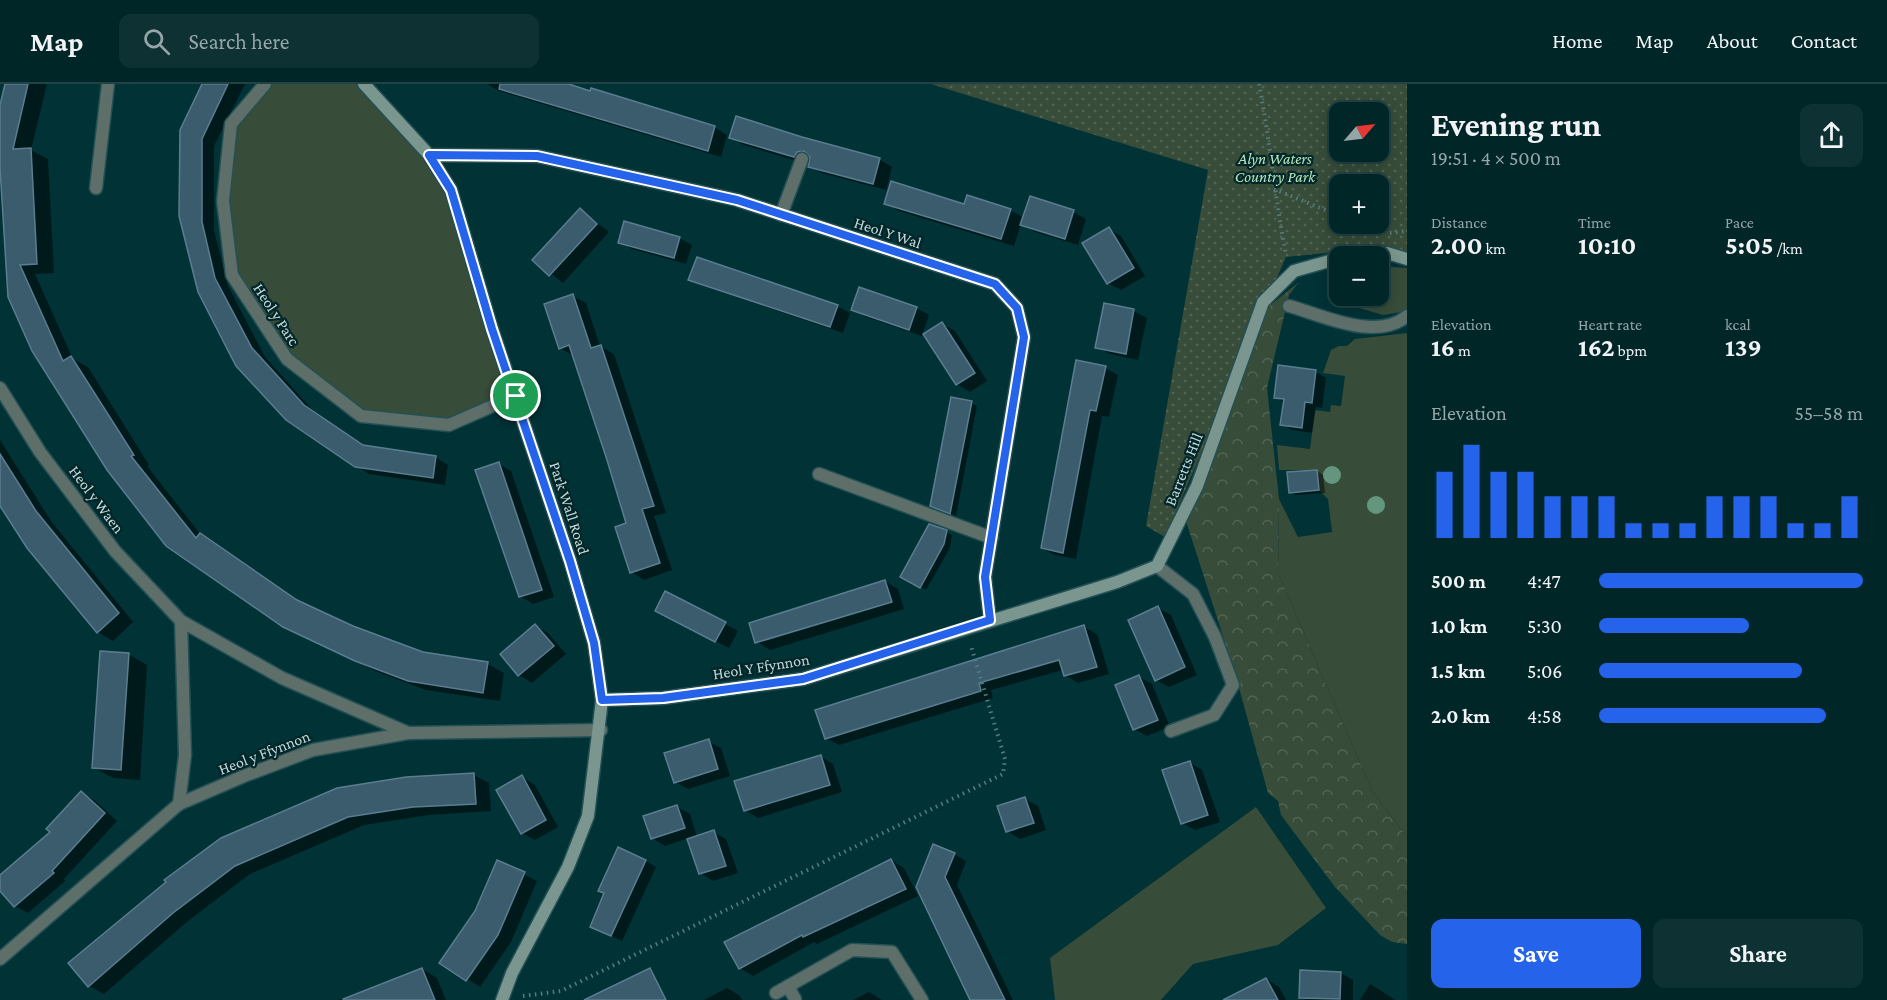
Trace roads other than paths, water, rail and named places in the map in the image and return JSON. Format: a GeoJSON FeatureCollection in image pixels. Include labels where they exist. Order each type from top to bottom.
{"type":"FeatureCollection","features":[{"type":"Feature","properties":{"kind":"street"},"geometry":{"type":"LineString","coordinates":[[96,188],[108,84]]}},
{"type":"Feature","properties":{"kind":"street","name":"Heol y Parc"},"geometry":{"type":"LineString","coordinates":[[265,84],[231,124],[222,201],[232,275],[288,359],[361,416],[449,425],[516,396]]}},
{"type":"Feature","properties":{"kind":"street","name":"Park Wall Road"},"geometry":{"type":"LineString","coordinates":[[364,84],[429,155],[451,190],[570,561],[591,633],[602,700],[601,730],[588,816],[568,867],[512,973],[502,999]]}},
{"type":"Feature","properties":{"kind":"street","name":"Heol Y Wal"},"geometry":{"type":"LineString","coordinates":[[429,155],[537,156],[737,200],[995,284],[1017,308],[1024,337],[985,577],[990,620]]}},
{"type":"Feature","properties":{"kind":"street"},"geometry":{"type":"LineString","coordinates":[[781,214],[802,159]]}},
{"type":"Feature","properties":{"kind":"street"},"geometry":{"type":"LineString","coordinates":[[1389,254],[1407,259]]}},
{"type":"Feature","properties":{"kind":"street","name":"Barretts Hill"},"geometry":{"type":"LineString","coordinates":[[1157,566],[1197,486],[1263,302],[1294,272],[1329,261]]}},
{"type":"Feature","properties":{"kind":"street"},"geometry":{"type":"LineString","coordinates":[[1289,306],[1371,328],[1401,321],[1407,316]]}},
{"type":"Feature","properties":{"kind":"street","name":"Heol y Waen"},"geometry":{"type":"LineString","coordinates":[[0,388],[40,453],[115,551],[181,621],[282,678],[408,733]]}},
{"type":"Feature","properties":{"kind":"street"},"geometry":{"type":"LineString","coordinates":[[819,474],[992,538]]}},
{"type":"Feature","properties":{"kind":"street"},"geometry":{"type":"LineString","coordinates":[[990,620],[1117,582],[1157,566],[1193,594],[1215,637],[1233,685],[1214,715],[1171,731]]}},
{"type":"Feature","properties":{"kind":"street","name":"Heol Y Ffynnon"},"geometry":{"type":"LineString","coordinates":[[602,700],[663,698],[803,679],[990,620]]}},
{"type":"Feature","properties":{"kind":"street"},"geometry":{"type":"LineString","coordinates":[[178,804],[185,755],[181,621]]}},
{"type":"Feature","properties":{"kind":"street","name":"Heol y Ffynnon"},"geometry":{"type":"LineString","coordinates":[[0,959],[178,804],[313,750],[408,733],[601,730]]}},
{"type":"Feature","properties":{"kind":"street"},"geometry":{"type":"LineString","coordinates":[[776,993],[852,950],[892,952],[922,1000]]}},
{"type":"Feature","properties":{"kind":"street"},"geometry":{"type":"LineString","coordinates":[[788,986],[795,999]]}},
{"type":"Feature","properties":{"kind":"park label","name":"Alyn Waters Country Park"},"geometry":{"type":"Point","coordinates":[1275,167]}}]}
